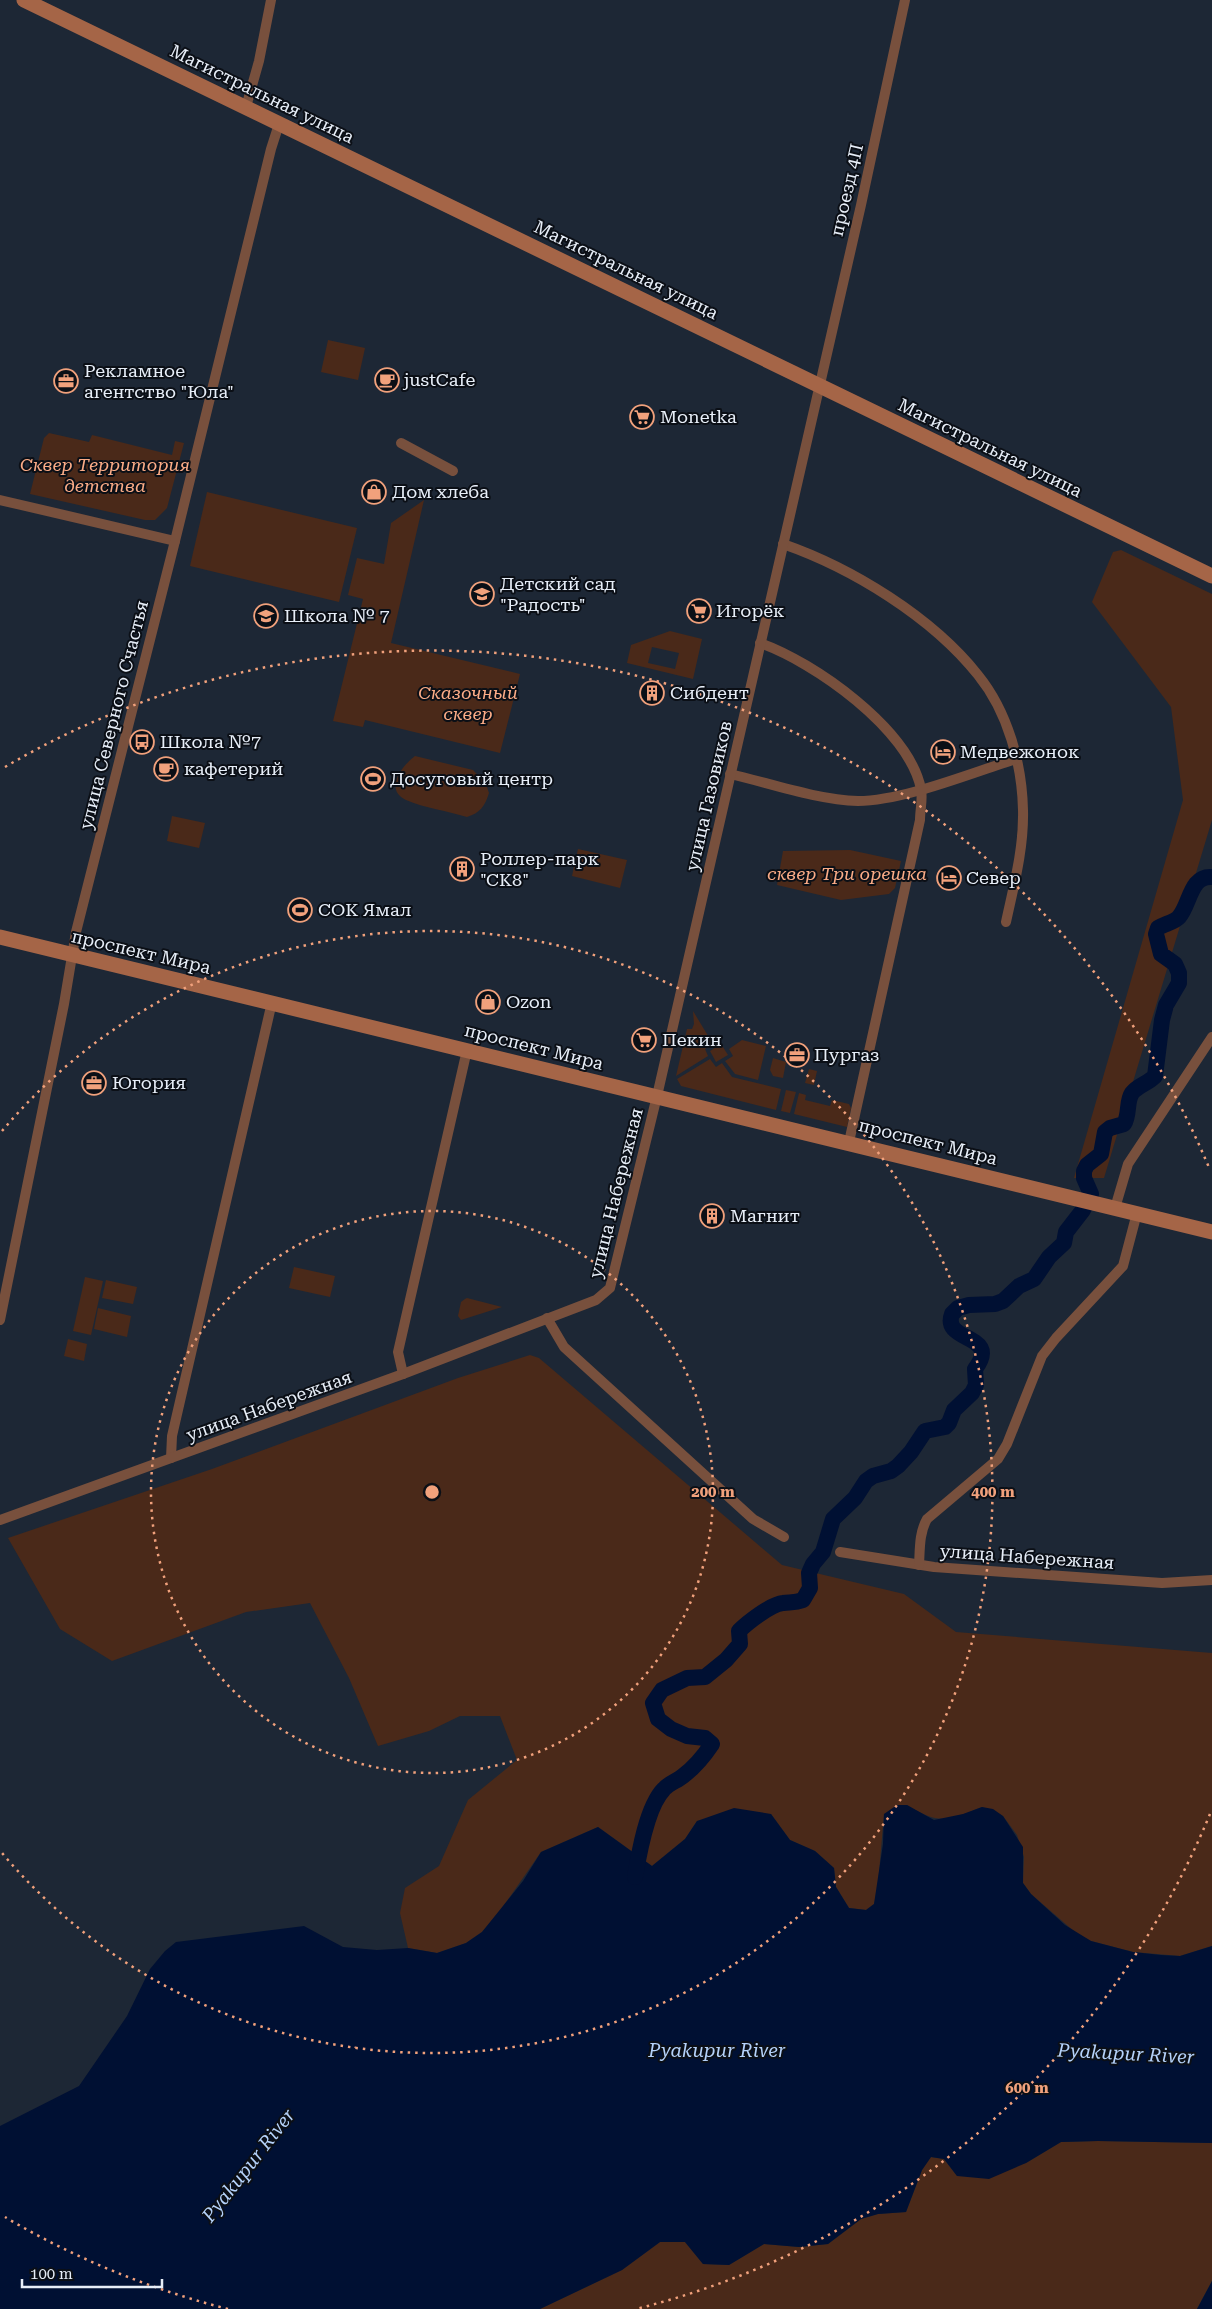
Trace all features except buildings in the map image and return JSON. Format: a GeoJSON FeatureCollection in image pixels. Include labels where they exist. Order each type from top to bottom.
{"type":"FeatureCollection","features":[{"type":"Feature","properties":{"kind":"main road","name":"Магистральная улица"},"geometry":{"type":"LineString","coordinates":[[24,0],[688,320],[819,386],[1212,576]]}},
{"type":"Feature","properties":{"kind":"main road","name":"проспект Мира"},"geometry":{"type":"LineString","coordinates":[[0,937],[1111,1207]]}},
{"type":"Feature","properties":{"kind":"main road"},"geometry":{"type":"LineString","coordinates":[[1111,1207],[1212,1232]]}},
{"type":"Feature","properties":{"kind":"street"},"geometry":{"type":"LineString","coordinates":[[246,107],[259,61],[271,0]]}},
{"type":"Feature","properties":{"kind":"street","name":"проезд 4П"},"geometry":{"type":"LineString","coordinates":[[819,386],[861,205],[905,0]]}},
{"type":"Feature","properties":{"kind":"street","name":"улица Северного Счастья"},"geometry":{"type":"LineString","coordinates":[[0,1320],[76,932],[175,541],[271,148],[280,124]]}},
{"type":"Feature","properties":{"kind":"street","name":"улица Газовиков"},"geometry":{"type":"LineString","coordinates":[[657,1096],[819,386]]}},
{"type":"Feature","properties":{"kind":"street"},"geometry":{"type":"LineString","coordinates":[[401,443],[453,471]]}},
{"type":"Feature","properties":{"kind":"street"},"geometry":{"type":"LineString","coordinates":[[0,500],[175,541]]}},
{"type":"Feature","properties":{"kind":"street"},"geometry":{"type":"LineString","coordinates":[[783,544],[821,559],[868,584],[921,621],[952,647],[979,676],[993,698],[1004,720],[1016,759],[1021,785],[1022,830],[1006,922]]}},
{"type":"Feature","properties":{"kind":"street"},"geometry":{"type":"LineString","coordinates":[[760,643],[775,648],[817,674],[877,718],[905,753],[921,789],[920,820],[849,1142]]}},
{"type":"Feature","properties":{"kind":"street"},"geometry":{"type":"LineString","coordinates":[[730,774],[839,800],[882,799],[921,789],[1016,759]]}},
{"type":"Feature","properties":{"kind":"street"},"geometry":{"type":"LineString","coordinates":[[171,1458],[172,1436],[272,1002]]}},
{"type":"Feature","properties":{"kind":"street"},"geometry":{"type":"LineString","coordinates":[[1111,1207],[1131,1159],[1212,1037]]}},
{"type":"Feature","properties":{"kind":"street"},"geometry":{"type":"LineString","coordinates":[[403,1374],[398,1352],[467,1050]]}},
{"type":"Feature","properties":{"kind":"street","name":"улица Набережная"},"geometry":{"type":"LineString","coordinates":[[0,1520],[403,1374],[596,1300],[610,1288],[657,1096]]}},
{"type":"Feature","properties":{"kind":"street"},"geometry":{"type":"LineString","coordinates":[[919,1565],[921,1533],[924,1525],[998,1459],[1007,1444],[1042,1356],[1056,1338],[1123,1266],[1137,1213]]}},
{"type":"Feature","properties":{"kind":"street"},"geometry":{"type":"LineString","coordinates":[[547,1318],[564,1347],[753,1519],[784,1537]]}},
{"type":"Feature","properties":{"kind":"street","name":"улица Набережная"},"geometry":{"type":"LineString","coordinates":[[840,1552],[919,1565],[1162,1584],[1212,1580]]}},
{"type":"Feature","properties":{"kind":"green space"},"geometry":{"type":"Polygon","coordinates":[[[328,340],[365,348],[358,380],[321,372],[328,340]]]}},
{"type":"Feature","properties":{"kind":"green space","name":"Сквер Территория детства"},"geometry":{"type":"Polygon","coordinates":[[[49,433],[89,442],[92,435],[172,455],[175,441],[184,443],[167,508],[155,520],[145,520],[30,494],[44,438],[49,433]]]}},
{"type":"Feature","properties":{"kind":"green space"},"geometry":{"type":"Polygon","coordinates":[[[207,492],[357,528],[339,602],[190,566],[207,492]]]}},
{"type":"Feature","properties":{"kind":"green space","name":"Сказочный сквер"},"geometry":{"type":"Polygon","coordinates":[[[424,500],[391,643],[520,674],[500,753],[365,720],[363,727],[333,721],[363,599],[348,595],[357,558],[384,564],[391,523],[424,500]]]}},
{"type":"Feature","properties":{"kind":"green space"},"geometry":{"type":"Polygon","coordinates":[[[1121,550],[1212,594],[1212,820],[1104,1178],[1074,1178],[1183,800],[1171,707],[1092,602],[1113,552],[1121,550]]]}},
{"type":"Feature","properties":{"kind":"green space"},"geometry":{"type":"Polygon","coordinates":[[[670,631],[702,639],[693,679],[627,663],[631,645],[670,631]],[[652,647],[648,663],[675,669],[679,653],[652,647]]]}},
{"type":"Feature","properties":{"kind":"green space"},"geometry":{"type":"Polygon","coordinates":[[[415,756],[473,770],[486,784],[489,793],[486,802],[475,813],[467,817],[406,800],[396,790],[397,777],[405,765],[415,756]]]}},
{"type":"Feature","properties":{"kind":"green space"},"geometry":{"type":"Polygon","coordinates":[[[172,816],[205,823],[199,848],[167,841],[172,816]]]}},
{"type":"Feature","properties":{"kind":"green space"},"geometry":{"type":"Polygon","coordinates":[[[578,849],[627,860],[620,888],[572,876],[578,849]]]}},
{"type":"Feature","properties":{"kind":"green space","name":"сквер Три орешка"},"geometry":{"type":"Polygon","coordinates":[[[850,850],[901,861],[895,888],[889,894],[841,900],[777,885],[783,851],[850,850]]]}},
{"type":"Feature","properties":{"kind":"green space"},"geometry":{"type":"Polygon","coordinates":[[[693,1011],[713,1044],[705,1049],[708,1056],[676,1076],[687,1029],[692,1029],[694,1024],[693,1011]]]}},
{"type":"Feature","properties":{"kind":"green space"},"geometry":{"type":"Polygon","coordinates":[[[742,1040],[766,1046],[758,1080],[735,1074],[725,1061],[733,1056],[729,1049],[742,1040]]]}},
{"type":"Feature","properties":{"kind":"green space"},"geometry":{"type":"Polygon","coordinates":[[[721,1044],[728,1055],[716,1062],[710,1051],[721,1044]]]}},
{"type":"Feature","properties":{"kind":"green space"},"geometry":{"type":"Polygon","coordinates":[[[773,1058],[786,1062],[783,1078],[773,1076],[770,1070],[773,1058]]]}},
{"type":"Feature","properties":{"kind":"green space"},"geometry":{"type":"Polygon","coordinates":[[[710,1059],[716,1067],[722,1063],[732,1077],[781,1089],[776,1110],[681,1086],[677,1079],[710,1059]]]}},
{"type":"Feature","properties":{"kind":"green space"},"geometry":{"type":"Polygon","coordinates":[[[809,1069],[817,1071],[814,1085],[805,1083],[809,1069]]]}},
{"type":"Feature","properties":{"kind":"green space"},"geometry":{"type":"Polygon","coordinates":[[[786,1090],[796,1092],[790,1113],[781,1111],[786,1090]]]}},
{"type":"Feature","properties":{"kind":"green space"},"geometry":{"type":"Polygon","coordinates":[[[799,1093],[806,1095],[805,1100],[830,1106],[832,1100],[849,1104],[851,1108],[847,1127],[794,1114],[799,1093]]]}},
{"type":"Feature","properties":{"kind":"green space"},"geometry":{"type":"Polygon","coordinates":[[[294,1267],[335,1276],[330,1297],[289,1288],[294,1267]]]}},
{"type":"Feature","properties":{"kind":"green space"},"geometry":{"type":"Polygon","coordinates":[[[85,1277],[103,1281],[91,1335],[73,1331],[85,1277]]]}},
{"type":"Feature","properties":{"kind":"green space"},"geometry":{"type":"Polygon","coordinates":[[[106,1280],[137,1287],[133,1304],[102,1298],[106,1280]]]}},
{"type":"Feature","properties":{"kind":"green space"},"geometry":{"type":"Polygon","coordinates":[[[467,1298],[502,1307],[461,1320],[458,1316],[461,1302],[467,1298]]]}},
{"type":"Feature","properties":{"kind":"green space"},"geometry":{"type":"Polygon","coordinates":[[[98,1308],[131,1316],[127,1337],[94,1329],[98,1308]]]}},
{"type":"Feature","properties":{"kind":"green space"},"geometry":{"type":"Polygon","coordinates":[[[68,1339],[87,1344],[84,1361],[64,1356],[68,1339]]]}},
{"type":"Feature","properties":{"kind":"green space"},"geometry":{"type":"Polygon","coordinates":[[[530,1355],[539,1358],[782,1565],[904,1594],[956,1632],[1212,1653],[1212,1946],[1180,1956],[1133,1952],[1091,1941],[1076,1933],[1031,1894],[1023,1883],[1024,1857],[1017,1835],[1003,1816],[982,1807],[943,1819],[927,1816],[907,1805],[884,1814],[878,1885],[874,1904],[866,1910],[849,1908],[836,1887],[834,1868],[815,1851],[790,1840],[771,1814],[697,1821],[685,1839],[652,1866],[598,1827],[541,1852],[500,1911],[482,1932],[466,1943],[437,1953],[408,1948],[400,1913],[405,1888],[439,1866],[468,1800],[517,1760],[500,1716],[460,1716],[429,1731],[378,1746],[349,1678],[310,1603],[246,1612],[112,1661],[60,1629],[8,1538],[212,1469],[458,1378],[530,1355]]]}},
{"type":"Feature","properties":{"kind":"green space"},"geometry":{"type":"Polygon","coordinates":[[[1061,2142],[1212,2143],[1212,2281],[1197,2309],[540,2309],[622,2270],[660,2242],[685,2242],[703,2264],[729,2265],[764,2244],[799,2247],[828,2244],[861,2219],[878,2214],[906,2212],[922,2170],[931,2157],[944,2159],[957,2176],[1026,2163],[1061,2142]]]}},
{"type":"Feature","properties":{"kind":"water","name":"Pyakupur River"},"geometry":{"type":"Polygon","coordinates":[[[897,1805],[907,1805],[934,1820],[963,1814],[982,1807],[993,1809],[1003,1816],[1023,1847],[1023,1883],[1031,1894],[1065,1925],[1091,1941],[1133,1952],[1180,1956],[1212,1946],[1212,2143],[1061,2142],[1026,2163],[989,2179],[957,2176],[944,2159],[931,2157],[922,2170],[906,2212],[878,2214],[861,2219],[828,2244],[799,2247],[764,2244],[729,2265],[703,2264],[685,2242],[660,2242],[622,2270],[540,2309],[0,2309],[0,2126],[79,2086],[127,2016],[150,1969],[165,1951],[176,1942],[304,1926],[343,1947],[377,1950],[408,1948],[437,1953],[466,1943],[482,1932],[523,1881],[541,1852],[598,1827],[652,1866],[685,1839],[697,1821],[734,1808],[771,1814],[790,1840],[815,1851],[834,1868],[836,1887],[849,1908],[866,1910],[874,1904],[883,1844],[884,1814],[897,1805]]]}},
{"type":"Feature","properties":{"kind":"water"},"geometry":{"type":"Polygon","coordinates":[[[1212,2281],[1212,2309],[1197,2309],[1212,2281]]]}},
{"type":"Feature","properties":{"kind":"waterway"},"geometry":{"type":"LineString","coordinates":[[635,1877],[648,1818],[658,1797],[666,1787],[691,1769],[712,1744],[705,1738],[687,1736],[671,1729],[658,1719],[653,1703],[662,1690],[687,1678],[705,1677],[726,1660],[740,1644],[739,1631],[759,1614],[778,1604],[803,1600],[810,1588],[809,1573],[813,1564],[823,1552],[833,1519],[855,1498],[866,1481],[873,1476],[891,1471],[898,1466],[911,1452],[925,1431],[945,1427],[949,1423],[954,1410],[972,1393],[976,1385],[975,1369],[981,1357],[981,1349],[977,1343],[955,1330],[951,1323],[952,1314],[958,1308],[969,1305],[995,1304],[1003,1301],[1019,1286],[1034,1279],[1049,1257],[1064,1243],[1066,1232],[1083,1210],[1091,1194],[1084,1178],[1084,1171],[1087,1165],[1101,1154],[1105,1132],[1110,1128],[1124,1124],[1132,1093],[1155,1076],[1162,1020],[1166,1005],[1179,983],[1179,973],[1175,964],[1161,954],[1156,934],[1158,928],[1177,919],[1183,912],[1191,892],[1199,881],[1212,877]]}},
{"type":"Feature","properties":{"kind":"place","name":"justCafe"},"geometry":{"type":"Point","coordinates":[387,380]}},
{"type":"Feature","properties":{"kind":"place","name":"Рекламное агентство \"Юла\""},"geometry":{"type":"Point","coordinates":[66,381]}},
{"type":"Feature","properties":{"kind":"place","name":"Monetka"},"geometry":{"type":"Point","coordinates":[642,417]}},
{"type":"Feature","properties":{"kind":"place","name":"Дом хлеба"},"geometry":{"type":"Point","coordinates":[374,492]}},
{"type":"Feature","properties":{"kind":"place","name":"Детский сад \"Радость\""},"geometry":{"type":"Point","coordinates":[482,594]}},
{"type":"Feature","properties":{"kind":"place","name":"Игорёк"},"geometry":{"type":"Point","coordinates":[699,611]}},
{"type":"Feature","properties":{"kind":"place","name":"Школа № 7"},"geometry":{"type":"Point","coordinates":[266,616]}},
{"type":"Feature","properties":{"kind":"place","name":"Сибдент"},"geometry":{"type":"Point","coordinates":[652,693]}},
{"type":"Feature","properties":{"kind":"place","name":"Школа №7"},"geometry":{"type":"Point","coordinates":[142,742]}},
{"type":"Feature","properties":{"kind":"place","name":"Медвежонок"},"geometry":{"type":"Point","coordinates":[943,752]}},
{"type":"Feature","properties":{"kind":"place","name":"кафетерий"},"geometry":{"type":"Point","coordinates":[166,769]}},
{"type":"Feature","properties":{"kind":"place","name":"Досуговый центр"},"geometry":{"type":"Point","coordinates":[373,779]}},
{"type":"Feature","properties":{"kind":"place","name":"Роллер-парк \"СК8\""},"geometry":{"type":"Point","coordinates":[462,869]}},
{"type":"Feature","properties":{"kind":"place","name":"Север"},"geometry":{"type":"Point","coordinates":[949,878]}},
{"type":"Feature","properties":{"kind":"place","name":"СОК Ямал"},"geometry":{"type":"Point","coordinates":[300,910]}},
{"type":"Feature","properties":{"kind":"place","name":"Ozon"},"geometry":{"type":"Point","coordinates":[488,1002]}},
{"type":"Feature","properties":{"kind":"place","name":"Пекин"},"geometry":{"type":"Point","coordinates":[644,1040]}},
{"type":"Feature","properties":{"kind":"place","name":"Пургаз"},"geometry":{"type":"Point","coordinates":[797,1055]}},
{"type":"Feature","properties":{"kind":"place","name":"Югория"},"geometry":{"type":"Point","coordinates":[94,1083]}},
{"type":"Feature","properties":{"kind":"place","name":"Магнит"},"geometry":{"type":"Point","coordinates":[712,1216]}}]}
